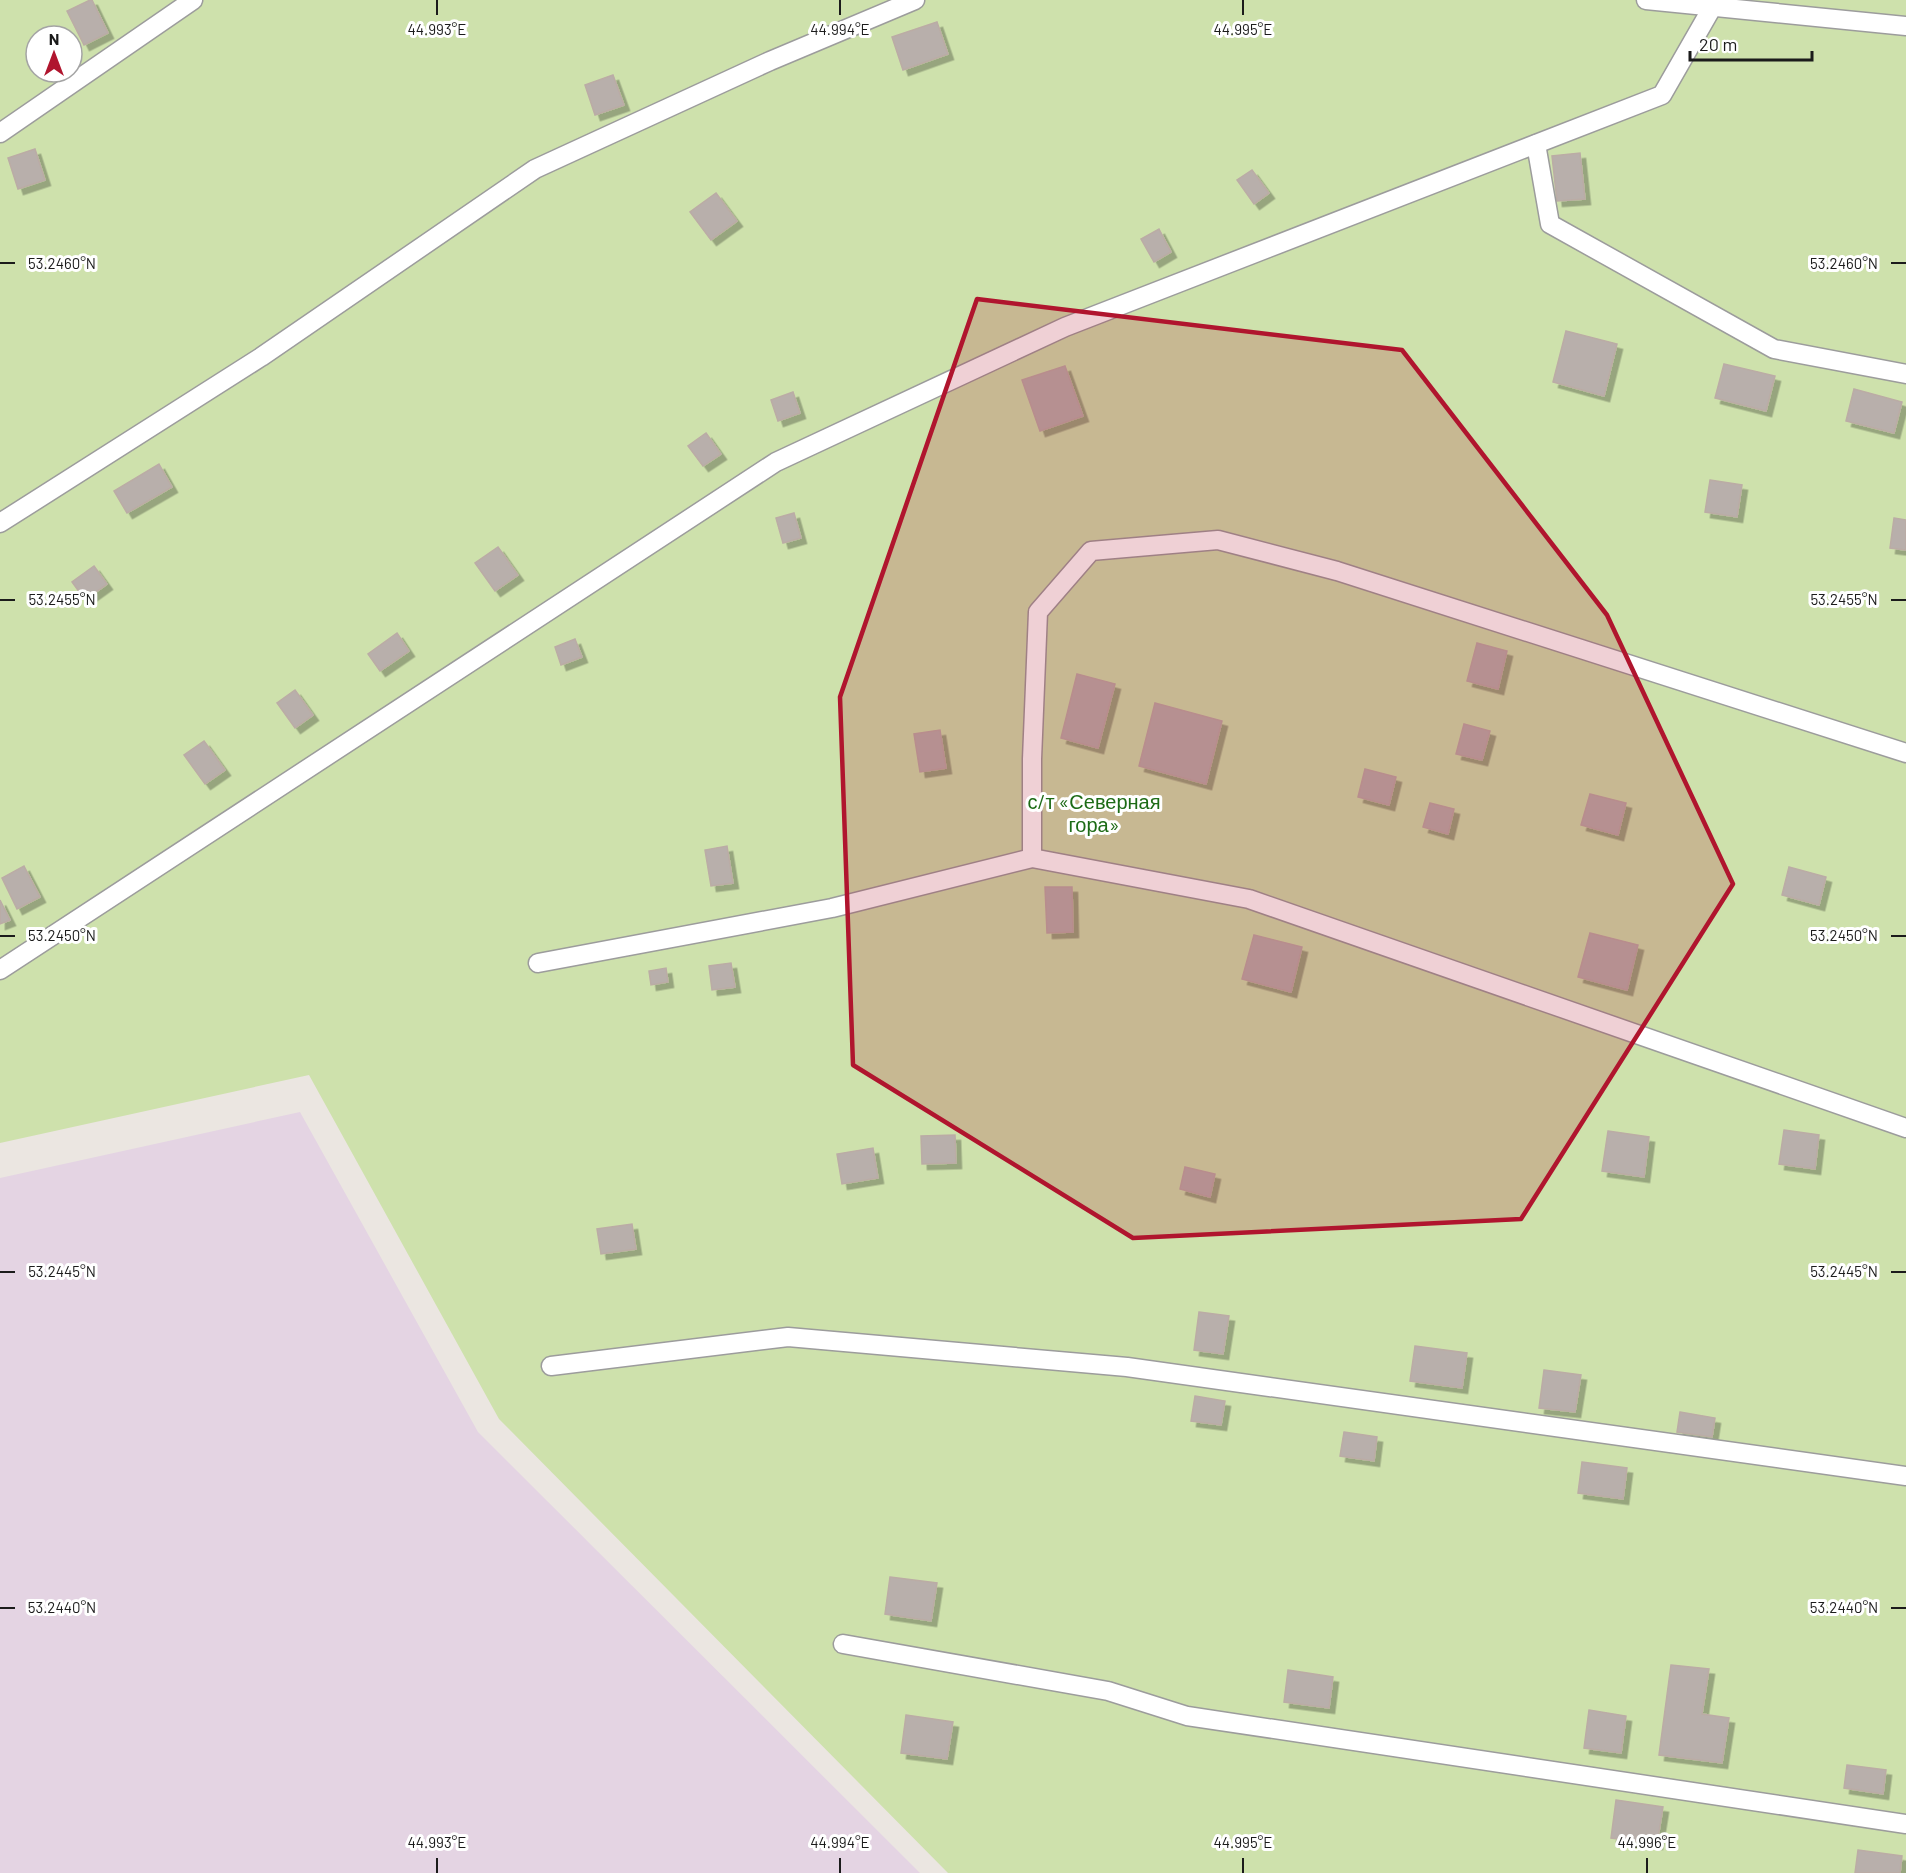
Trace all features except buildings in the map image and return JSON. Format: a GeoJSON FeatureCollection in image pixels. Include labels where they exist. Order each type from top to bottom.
{"type":"FeatureCollection","features":[{"type":"Feature","properties":{"kind":"lane"},"geometry":{"type":"LineString","coordinates":[[0,133],[193,0]]}},
{"type":"Feature","properties":{"kind":"lane"},"geometry":{"type":"LineString","coordinates":[[0,524],[261,357],[535,168],[770,61],[915,0]]}},
{"type":"Feature","properties":{"kind":"lane"},"geometry":{"type":"LineString","coordinates":[[1646,0],[1906,26]]}},
{"type":"Feature","properties":{"kind":"lane"},"geometry":{"type":"LineString","coordinates":[[0,970],[776,462],[1065,327],[1662,95],[1713,6]]}},
{"type":"Feature","properties":{"kind":"lane"},"geometry":{"type":"LineString","coordinates":[[1536,144],[1550,224],[1774,349],[1906,374]]}},
{"type":"Feature","properties":{"kind":"lane"},"geometry":{"type":"LineString","coordinates":[[1032,858],[1032,759],[1038,612],[1091,551],[1218,540],[1337,571],[1906,753]]}},
{"type":"Feature","properties":{"kind":"lane"},"geometry":{"type":"LineString","coordinates":[[538,963],[832,908],[1032,858],[1249,899],[1906,1128]]}},
{"type":"Feature","properties":{"kind":"lane"},"geometry":{"type":"LineString","coordinates":[[551,1366],[788,1336],[1127,1367],[1906,1476]]}},
{"type":"Feature","properties":{"kind":"lane"},"geometry":{"type":"LineString","coordinates":[[843,1644],[1108,1691],[1187,1716],[1906,1824]]}},
{"type":"Feature","properties":{"kind":"highlighted area"},"geometry":{"type":"Polygon","coordinates":[[[977,299],[1402,350],[1607,615],[1733,884],[1521,1219],[1133,1238],[853,1065],[840,697],[977,299]]]}},
{"type":"Feature","properties":{"kind":"shaded area"},"geometry":{"type":"Polygon","coordinates":[[[300,1112],[478,1432],[920,1873],[0,1873],[0,1178],[300,1112]]]}},
{"type":"Feature","properties":{"kind":"green space","name":"с/т «Северная гора»"},"geometry":{"type":"Polygon","coordinates":[[[0,0],[1906,0],[1906,1873],[948,1873],[499,1419],[309,1075],[0,1143],[0,0]]]}}]}
